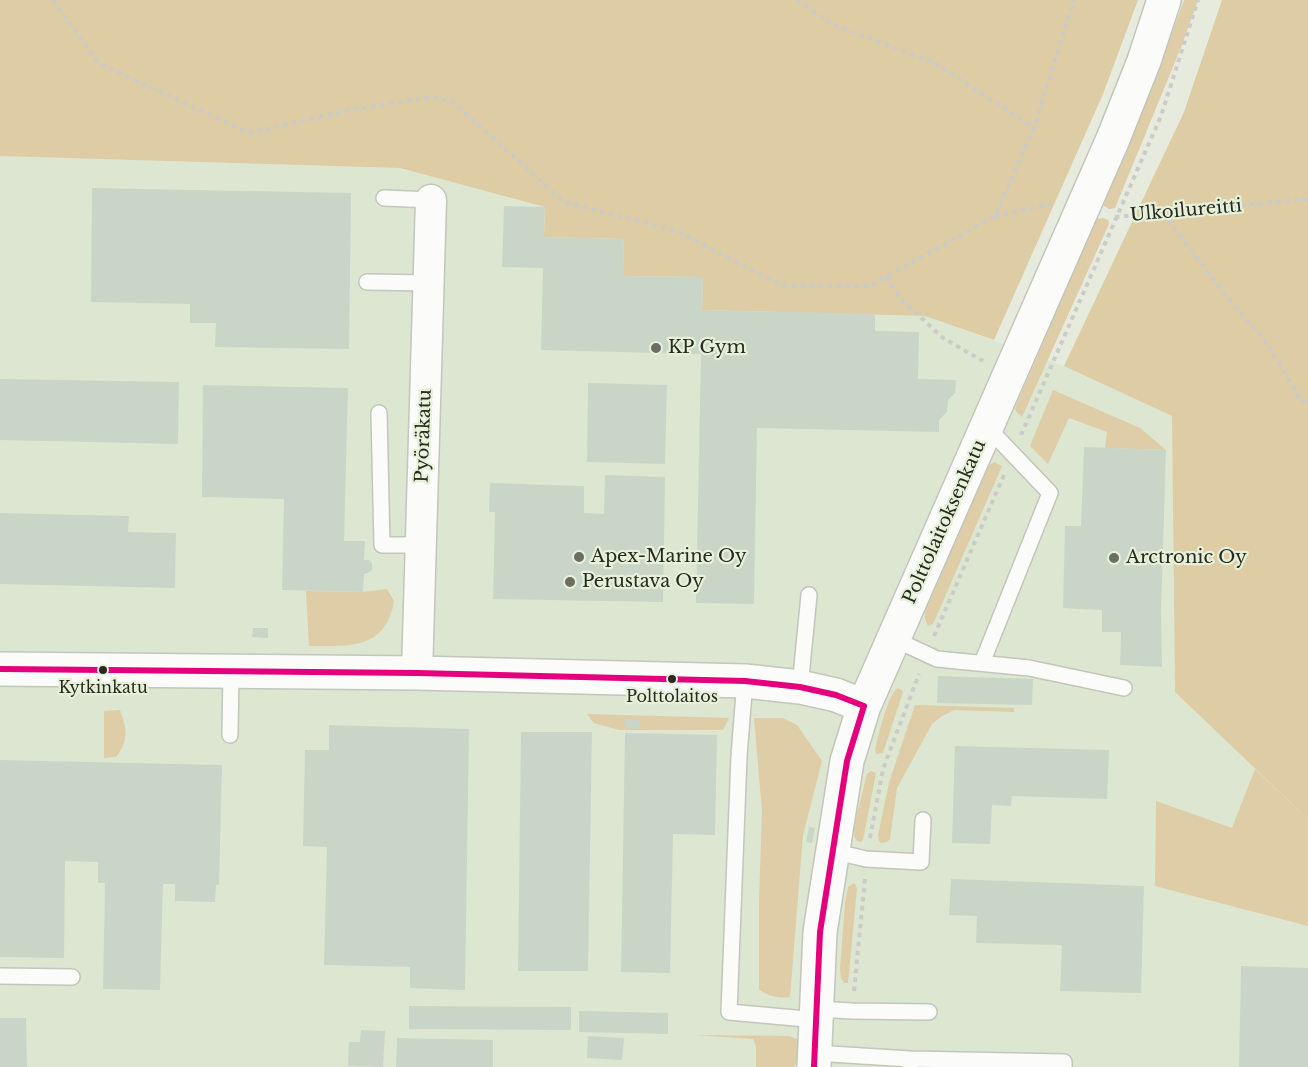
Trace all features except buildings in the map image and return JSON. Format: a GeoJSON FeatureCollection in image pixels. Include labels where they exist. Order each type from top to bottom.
{"type":"FeatureCollection","features":[{"type":"Feature","properties":{"kind":"street","name":"Polttolaitoksenkatu"},"geometry":{"type":"LineString","coordinates":[[814,1060],[820,932],[847,761],[864,705],[1113,139],[1144,61],[1164,0]]}},
{"type":"Feature","properties":{"kind":"street","name":"Pyöräkatu"},"geometry":{"type":"LineString","coordinates":[[417,673],[431,200]]}},
{"type":"Feature","properties":{"kind":"street"},"geometry":{"type":"LineString","coordinates":[[0,669],[417,673],[745,681],[800,687],[836,695],[864,705]]}},
{"type":"Feature","properties":{"kind":"lane"},"geometry":{"type":"LineString","coordinates":[[384,198],[431,200]]}},
{"type":"Feature","properties":{"kind":"lane"},"geometry":{"type":"LineString","coordinates":[[367,282],[429,283]]}},
{"type":"Feature","properties":{"kind":"lane"},"geometry":{"type":"LineString","coordinates":[[379,412],[382,545],[421,545]]}},
{"type":"Feature","properties":{"kind":"lane"},"geometry":{"type":"LineString","coordinates":[[982,663],[1050,493],[987,427]]}},
{"type":"Feature","properties":{"kind":"lane"},"geometry":{"type":"LineString","coordinates":[[800,687],[809,595]]}},
{"type":"Feature","properties":{"kind":"lane"},"geometry":{"type":"LineString","coordinates":[[894,639],[937,659],[1029,668],[1124,688]]}},
{"type":"Feature","properties":{"kind":"lane"},"geometry":{"type":"LineString","coordinates":[[230,735],[231,672]]}},
{"type":"Feature","properties":{"kind":"lane"},"geometry":{"type":"LineString","coordinates":[[745,681],[729,1012],[817,1014],[852,1011],[929,1012]]}},
{"type":"Feature","properties":{"kind":"lane"},"geometry":{"type":"LineString","coordinates":[[832,851],[866,859],[921,862],[923,820]]}},
{"type":"Feature","properties":{"kind":"lane"},"geometry":{"type":"LineString","coordinates":[[0,976],[72,977]]}},
{"type":"Feature","properties":{"kind":"lane"},"geometry":{"type":"LineString","coordinates":[[814,1060],[910,1063],[1064,1062],[1064,1067]]}},
{"type":"Feature","properties":{"kind":"path","name":"Ulkoilureitti"},"geometry":{"type":"LineString","coordinates":[[53,0],[98,63],[249,133],[355,110],[432,97],[452,101],[564,202],[676,231],[781,285],[870,286],[995,216],[1056,203],[1083,207],[1116,218],[1308,199]]}},
{"type":"Feature","properties":{"kind":"path"},"geometry":{"type":"LineString","coordinates":[[797,0],[834,25],[935,63],[1034,128]]}},
{"type":"Feature","properties":{"kind":"path"},"geometry":{"type":"LineString","coordinates":[[995,216],[1034,128],[1074,0]]}},
{"type":"Feature","properties":{"kind":"path"},"geometry":{"type":"LineString","coordinates":[[852,1011],[866,859],[883,769],[926,654],[1161,116],[1198,0]]}},
{"type":"Feature","properties":{"kind":"path"},"geometry":{"type":"LineString","coordinates":[[1163,213],[1219,287],[1268,345],[1300,399],[1308,404]]}},
{"type":"Feature","properties":{"kind":"path"},"geometry":{"type":"LineString","coordinates":[[886,277],[904,302],[943,338],[1010,376]]}},
{"type":"Feature","properties":{"kind":"shaded area"},"geometry":{"type":"Polygon","coordinates":[[[0,0],[1138,0],[1103,94],[994,340],[925,316],[702,310],[703,277],[623,276],[624,239],[544,237],[545,207],[400,168],[0,156],[0,0]]]}},
{"type":"Feature","properties":{"kind":"shaded area"},"geometry":{"type":"Polygon","coordinates":[[[1184,0],[1198,0],[1182,45],[1115,208],[1109,209],[1104,206],[1104,202],[1152,86],[1184,0]]]}},
{"type":"Feature","properties":{"kind":"shaded area"},"geometry":{"type":"Polygon","coordinates":[[[1222,0],[1308,0],[1308,819],[1175,692],[1172,416],[1064,366],[1184,112],[1222,0]]]}},
{"type":"Feature","properties":{"kind":"shaded area"},"geometry":{"type":"Polygon","coordinates":[[[0,156],[400,168],[545,207],[545,237],[624,239],[703,277],[702,310],[925,316],[1064,366],[1172,416],[1175,692],[1308,819],[1308,1067],[0,1067],[0,156]]]}},
{"type":"Feature","properties":{"kind":"shaded area"},"geometry":{"type":"Polygon","coordinates":[[[1096,219],[1108,220],[1109,224],[1022,417],[1015,408],[1096,219]]]}},
{"type":"Feature","properties":{"kind":"shaded area"},"geometry":{"type":"Polygon","coordinates":[[[1053,390],[1140,428],[1166,450],[1105,448],[1107,432],[1069,418],[1048,464],[1030,446],[1053,390]]]}},
{"type":"Feature","properties":{"kind":"shaded area"},"geometry":{"type":"Polygon","coordinates":[[[994,462],[1002,466],[933,624],[928,626],[925,612],[988,466],[994,462]]]}},
{"type":"Feature","properties":{"kind":"shaded area"},"geometry":{"type":"Polygon","coordinates":[[[387,589],[394,601],[390,617],[383,629],[374,637],[351,645],[309,646],[306,591],[363,592],[387,589]]]}},
{"type":"Feature","properties":{"kind":"shaded area"},"geometry":{"type":"Polygon","coordinates":[[[898,688],[903,691],[883,753],[876,754],[875,749],[884,716],[890,699],[898,688]]]}},
{"type":"Feature","properties":{"kind":"shaded area"},"geometry":{"type":"Polygon","coordinates":[[[915,705],[1014,708],[1014,712],[954,710],[932,724],[897,788],[890,839],[881,843],[878,835],[889,783],[915,705]]]}},
{"type":"Feature","properties":{"kind":"shaded area"},"geometry":{"type":"Polygon","coordinates":[[[120,710],[126,735],[125,740],[116,757],[104,758],[104,711],[120,710]]]}},
{"type":"Feature","properties":{"kind":"shaded area"},"geometry":{"type":"Polygon","coordinates":[[[587,714],[729,718],[723,730],[619,730],[594,723],[587,714]]]}},
{"type":"Feature","properties":{"kind":"shaded area"},"geometry":{"type":"Polygon","coordinates":[[[754,718],[783,718],[797,725],[822,761],[803,835],[790,997],[786,998],[770,995],[759,989],[762,811],[754,718]]]}},
{"type":"Feature","properties":{"kind":"shaded area"},"geometry":{"type":"Polygon","coordinates":[[[1255,769],[1308,819],[1308,926],[1155,886],[1156,801],[1232,828],[1255,769]]]}},
{"type":"Feature","properties":{"kind":"shaded area"},"geometry":{"type":"Polygon","coordinates":[[[871,771],[876,773],[861,842],[857,841],[854,836],[855,822],[867,774],[871,771]]]}},
{"type":"Feature","properties":{"kind":"shaded area"},"geometry":{"type":"Polygon","coordinates":[[[854,883],[857,888],[849,974],[848,983],[844,983],[840,970],[845,903],[848,887],[854,883]]]}},
{"type":"Feature","properties":{"kind":"shaded area"},"geometry":{"type":"Polygon","coordinates":[[[694,1035],[789,1036],[797,1039],[799,1057],[794,1067],[756,1067],[756,1046],[753,1039],[694,1035]]]}},
{"type":"Feature","properties":{"kind":"transit line"},"geometry":{"type":"LineString","coordinates":[[0,669],[417,673],[745,681],[800,687],[836,695],[864,706]]}},
{"type":"Feature","properties":{"kind":"transit line"},"geometry":{"type":"LineString","coordinates":[[814,1067],[820,932],[847,761],[864,706]]}},
{"type":"Feature","properties":{"kind":"place","name":"KP Gym"},"geometry":{"type":"Point","coordinates":[656,348]}},
{"type":"Feature","properties":{"kind":"place","name":"Apex-Marine Oy"},"geometry":{"type":"Point","coordinates":[579,557]}},
{"type":"Feature","properties":{"kind":"place","name":"Arctronic Oy"},"geometry":{"type":"Point","coordinates":[1114,558]}},
{"type":"Feature","properties":{"kind":"place","name":"Perustava Oy"},"geometry":{"type":"Point","coordinates":[570,582]}},
{"type":"Feature","properties":{"kind":"place","name":"Kytkinkatu"},"geometry":{"type":"Point","coordinates":[103,670]}},
{"type":"Feature","properties":{"kind":"place","name":"Polttolaitos"},"geometry":{"type":"Point","coordinates":[672,679]}}]}
